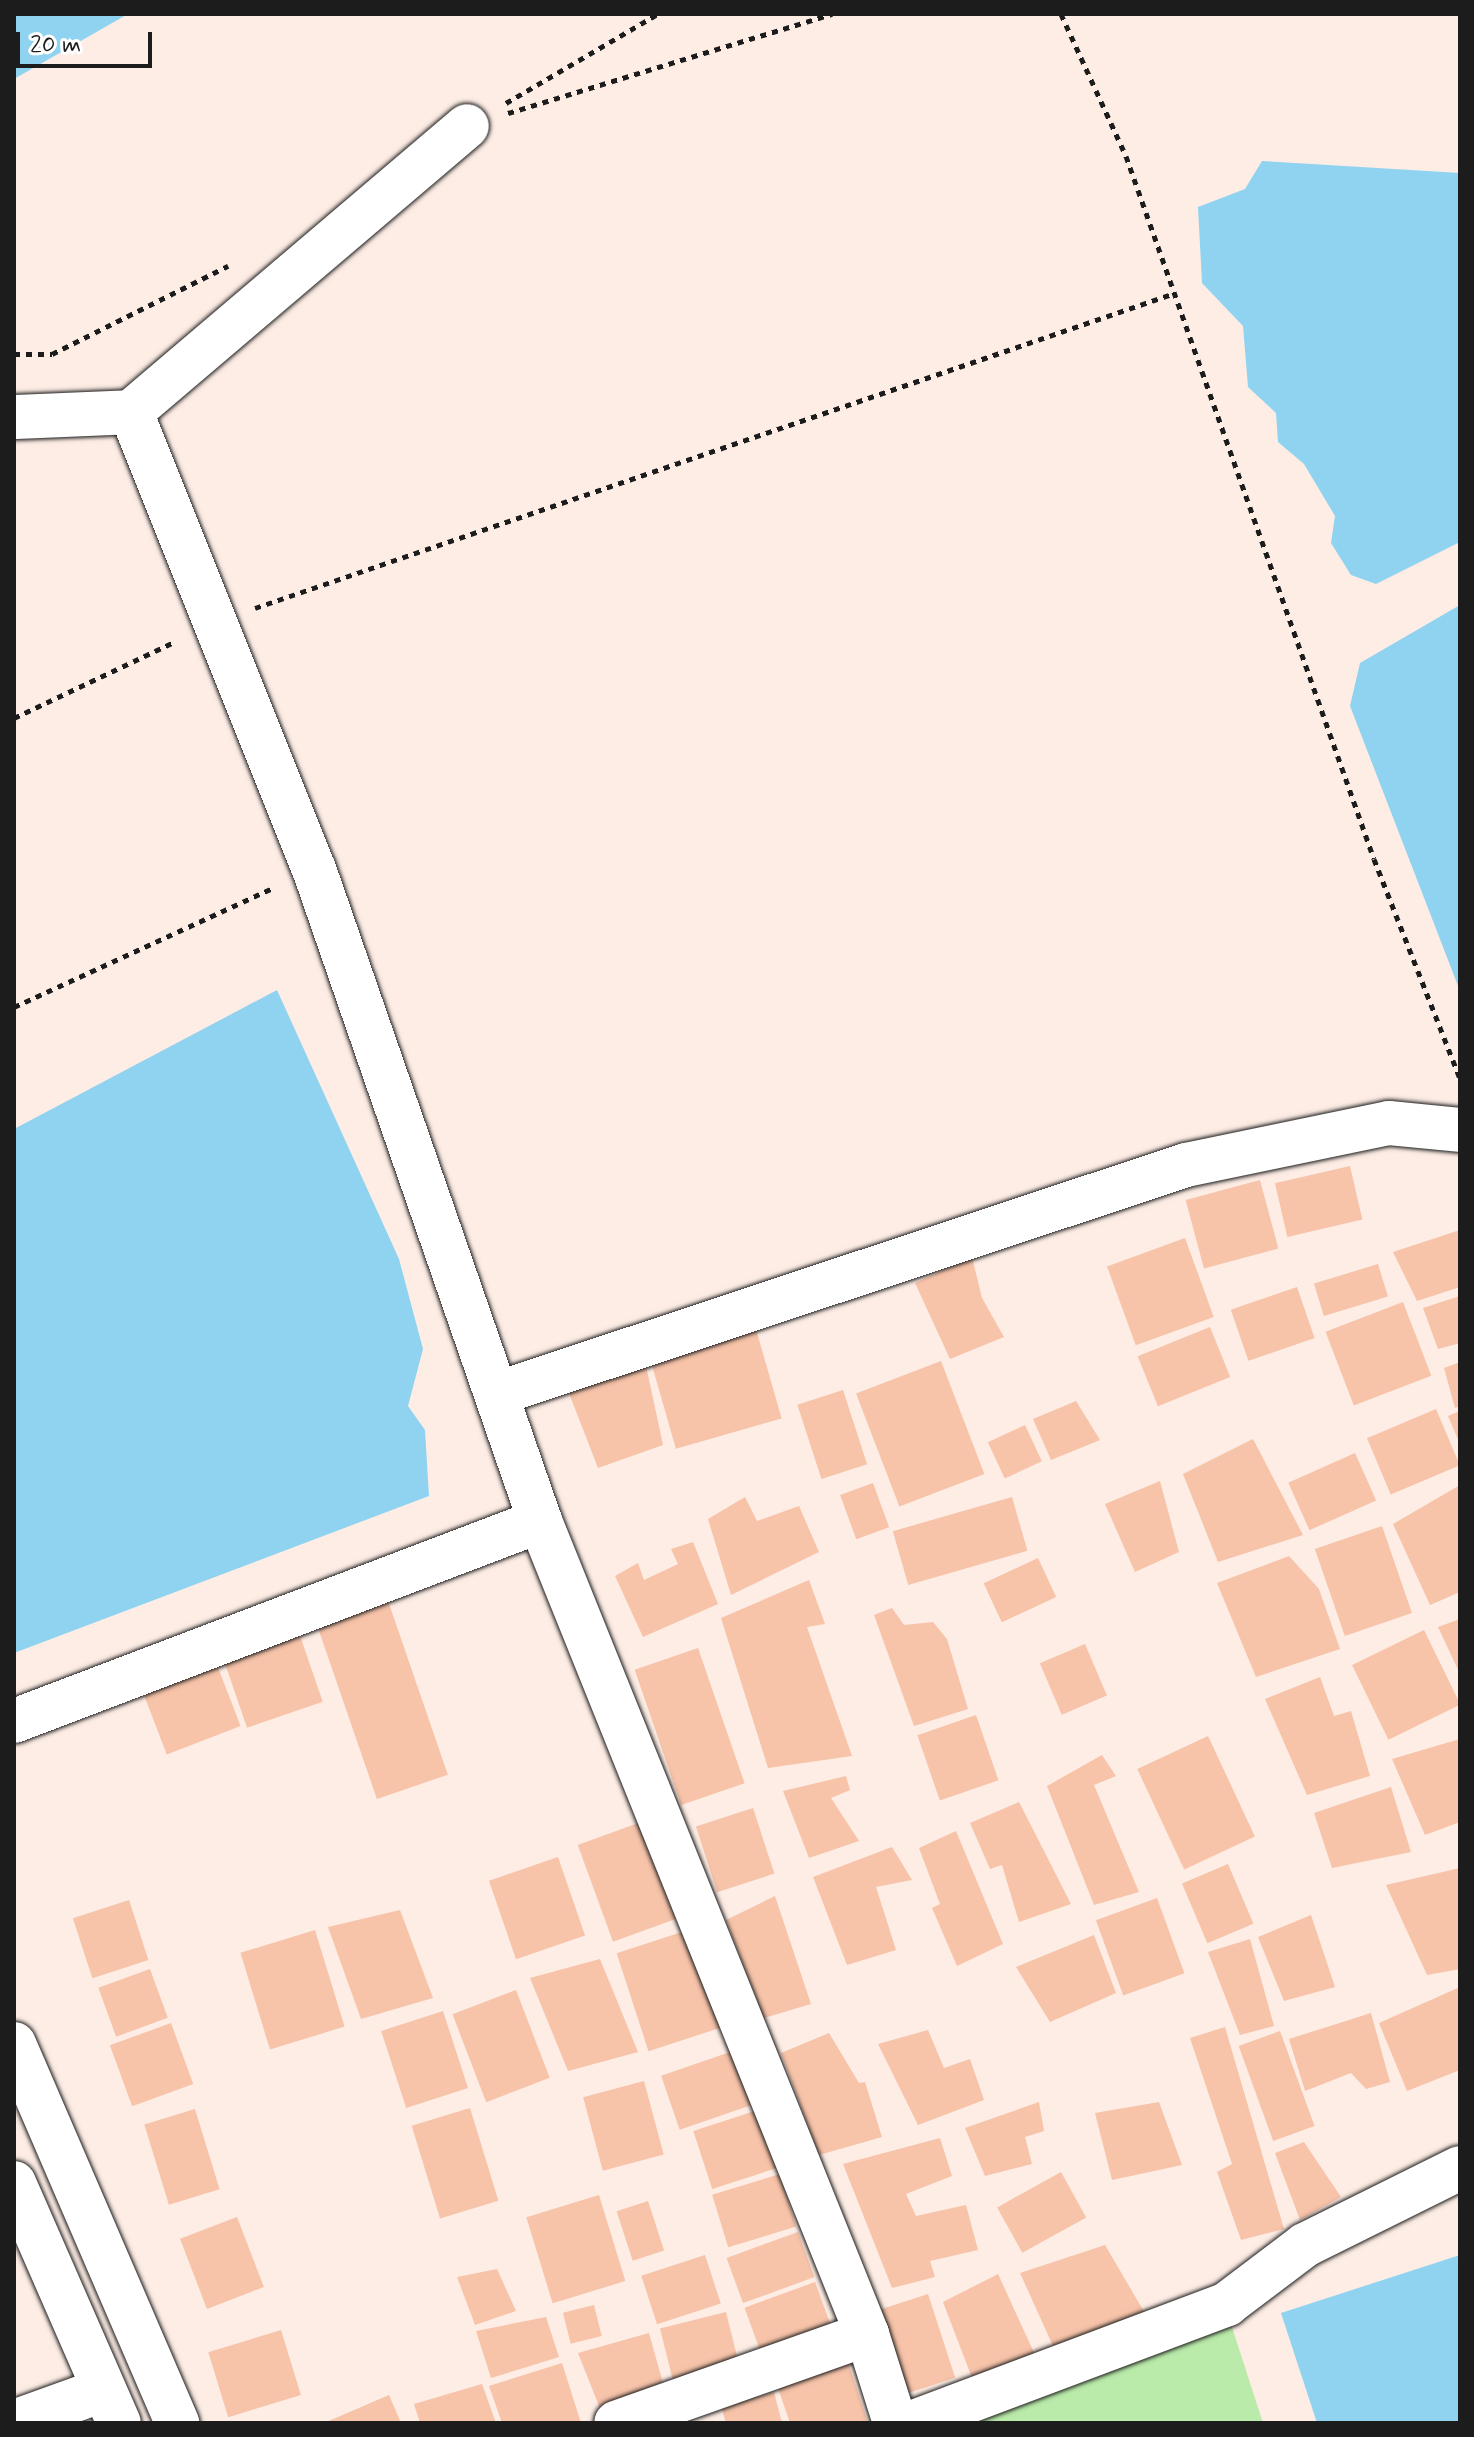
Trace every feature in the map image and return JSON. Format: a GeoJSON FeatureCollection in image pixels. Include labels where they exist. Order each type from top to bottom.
{"type":"FeatureCollection","features":[{"type":"Feature","properties":{"kind":"street"},"geometry":{"type":"LineString","coordinates":[[14,417],[131,412],[467,126]]}},
{"type":"Feature","properties":{"kind":"street"},"geometry":{"type":"LineString","coordinates":[[131,412],[314,869],[540,1521],[867,2334],[915,2422],[1227,2304],[1305,2245],[1460,2168]]}},
{"type":"Feature","properties":{"kind":"street"},"geometry":{"type":"LineString","coordinates":[[496,1394],[1186,1165],[1389,1123],[1460,1130]]}},
{"type":"Feature","properties":{"kind":"street"},"geometry":{"type":"LineString","coordinates":[[14,1721],[540,1521]]}},
{"type":"Feature","properties":{"kind":"street"},"geometry":{"type":"LineString","coordinates":[[14,2044],[177,2423]]}},
{"type":"Feature","properties":{"kind":"street"},"geometry":{"type":"LineString","coordinates":[[14,2183],[111,2407],[14,2422]]}},
{"type":"Feature","properties":{"kind":"street"},"geometry":{"type":"LineString","coordinates":[[616,2423],[867,2334]]}},
{"type":"Feature","properties":{"kind":"path"},"geometry":{"type":"LineString","coordinates":[[467,126],[832,14]]}},
{"type":"Feature","properties":{"kind":"path"},"geometry":{"type":"LineString","coordinates":[[1061,14],[1126,156],[1374,859],[1460,1078]]}},
{"type":"Feature","properties":{"kind":"path"},"geometry":{"type":"LineString","coordinates":[[14,718],[215,622],[1175,293]]}},
{"type":"Feature","properties":{"kind":"path"},"geometry":{"type":"LineString","coordinates":[[14,1007],[314,869]]}},
{"type":"Feature","properties":{"kind":"green space"},"geometry":{"type":"Polygon","coordinates":[[[1230,2321],[1263,2423],[962,2423],[1230,2321]]]}},
{"type":"Feature","properties":{"kind":"water"},"geometry":{"type":"Polygon","coordinates":[[[14,14],[128,14],[14,79],[14,14]]]}},
{"type":"Feature","properties":{"kind":"water"},"geometry":{"type":"Polygon","coordinates":[[[1262,161],[1460,173],[1460,542],[1376,584],[1351,575],[1331,543],[1335,516],[1304,464],[1278,442],[1276,413],[1248,387],[1243,326],[1202,283],[1198,207],[1245,189],[1262,161]]]}},
{"type":"Feature","properties":{"kind":"water"},"geometry":{"type":"Polygon","coordinates":[[[1460,605],[1460,991],[1350,706],[1360,663],[1460,605]]]}},
{"type":"Feature","properties":{"kind":"water"},"geometry":{"type":"Polygon","coordinates":[[[277,990],[399,1259],[423,1349],[408,1406],[425,1430],[429,1496],[14,1653],[14,1129],[277,990]]]}},
{"type":"Feature","properties":{"kind":"water"},"geometry":{"type":"Polygon","coordinates":[[[1460,2255],[1460,2423],[1317,2423],[1281,2313],[1460,2255]]]}},
{"type":"Feature","properties":{"kind":"building"},"geometry":{"type":"Polygon","coordinates":[[[1350,1166],[1362,1220],[1287,1237],[1275,1183],[1350,1166]]]}},
{"type":"Feature","properties":{"kind":"building"},"geometry":{"type":"Polygon","coordinates":[[[1260,1180],[1278,1249],[1204,1269],[1186,1200],[1260,1180]]]}},
{"type":"Feature","properties":{"kind":"building"},"geometry":{"type":"Polygon","coordinates":[[[1460,1230],[1460,1287],[1417,1301],[1393,1252],[1460,1230]]]}},
{"type":"Feature","properties":{"kind":"building"},"geometry":{"type":"Polygon","coordinates":[[[1185,1238],[1214,1317],[1136,1345],[1107,1266],[1185,1238]]]}},
{"type":"Feature","properties":{"kind":"building"},"geometry":{"type":"Polygon","coordinates":[[[972,1257],[982,1298],[1004,1337],[950,1359],[915,1283],[972,1257]]]}},
{"type":"Feature","properties":{"kind":"building"},"geometry":{"type":"Polygon","coordinates":[[[1378,1264],[1388,1297],[1324,1316],[1314,1284],[1378,1264]]]}},
{"type":"Feature","properties":{"kind":"building"},"geometry":{"type":"Polygon","coordinates":[[[1297,1287],[1315,1338],[1248,1361],[1231,1310],[1297,1287]]]}},
{"type":"Feature","properties":{"kind":"building"},"geometry":{"type":"Polygon","coordinates":[[[1460,1296],[1460,1343],[1438,1349],[1423,1308],[1460,1296]]]}},
{"type":"Feature","properties":{"kind":"building"},"geometry":{"type":"Polygon","coordinates":[[[1403,1302],[1431,1376],[1354,1405],[1326,1332],[1403,1302]]]}},
{"type":"Feature","properties":{"kind":"building"},"geometry":{"type":"Polygon","coordinates":[[[1210,1327],[1230,1377],[1158,1406],[1138,1356],[1210,1327]]]}},
{"type":"Feature","properties":{"kind":"building"},"geometry":{"type":"Polygon","coordinates":[[[756,1329],[782,1418],[676,1449],[650,1359],[756,1329]]]}},
{"type":"Feature","properties":{"kind":"building"},"geometry":{"type":"Polygon","coordinates":[[[645,1361],[663,1445],[598,1468],[567,1388],[645,1361]]]}},
{"type":"Feature","properties":{"kind":"building"},"geometry":{"type":"Polygon","coordinates":[[[941,1361],[984,1474],[899,1507],[856,1394],[941,1361]]]}},
{"type":"Feature","properties":{"kind":"building"},"geometry":{"type":"Polygon","coordinates":[[[1460,1362],[1460,1406],[1455,1408],[1444,1368],[1460,1362]]]}},
{"type":"Feature","properties":{"kind":"building"},"geometry":{"type":"Polygon","coordinates":[[[843,1390],[867,1464],[821,1479],[797,1405],[843,1390]]]}},
{"type":"Feature","properties":{"kind":"building"},"geometry":{"type":"Polygon","coordinates":[[[1076,1401],[1100,1440],[1051,1460],[1033,1419],[1076,1401]]]}},
{"type":"Feature","properties":{"kind":"building"},"geometry":{"type":"Polygon","coordinates":[[[1436,1409],[1460,1465],[1391,1494],[1367,1438],[1436,1409]]]}},
{"type":"Feature","properties":{"kind":"building"},"geometry":{"type":"Polygon","coordinates":[[[1460,1411],[1460,1444],[1448,1416],[1460,1411]]]}},
{"type":"Feature","properties":{"kind":"building"},"geometry":{"type":"Polygon","coordinates":[[[1025,1425],[1042,1461],[1005,1479],[988,1442],[1025,1425]]]}},
{"type":"Feature","properties":{"kind":"building"},"geometry":{"type":"Polygon","coordinates":[[[1253,1439],[1303,1535],[1218,1562],[1183,1474],[1253,1439]]]}},
{"type":"Feature","properties":{"kind":"building"},"geometry":{"type":"Polygon","coordinates":[[[1355,1453],[1376,1501],[1309,1530],[1288,1483],[1355,1453]]]}},
{"type":"Feature","properties":{"kind":"building"},"geometry":{"type":"Polygon","coordinates":[[[1160,1481],[1179,1552],[1135,1572],[1105,1504],[1160,1481]]]}},
{"type":"Feature","properties":{"kind":"building"},"geometry":{"type":"Polygon","coordinates":[[[873,1483],[889,1527],[856,1539],[840,1495],[873,1483]]]}},
{"type":"Feature","properties":{"kind":"building"},"geometry":{"type":"Polygon","coordinates":[[[1460,1485],[1460,1592],[1430,1605],[1393,1524],[1460,1485]]]}},
{"type":"Feature","properties":{"kind":"building"},"geometry":{"type":"Polygon","coordinates":[[[745,1497],[757,1521],[799,1506],[819,1552],[731,1595],[708,1519],[745,1497]]]}},
{"type":"Feature","properties":{"kind":"building"},"geometry":{"type":"Polygon","coordinates":[[[1012,1497],[1027,1551],[908,1585],[893,1531],[1012,1497]]]}},
{"type":"Feature","properties":{"kind":"building"},"geometry":{"type":"Polygon","coordinates":[[[1382,1526],[1412,1613],[1345,1636],[1315,1549],[1382,1526]]]}},
{"type":"Feature","properties":{"kind":"building"},"geometry":{"type":"Polygon","coordinates":[[[693,1542],[718,1604],[643,1637],[615,1576],[638,1563],[644,1580],[678,1564],[671,1549],[693,1542]]]}},
{"type":"Feature","properties":{"kind":"building"},"geometry":{"type":"Polygon","coordinates":[[[1289,1556],[1319,1589],[1340,1649],[1256,1677],[1217,1583],[1289,1556]]]}},
{"type":"Feature","properties":{"kind":"building"},"geometry":{"type":"Polygon","coordinates":[[[1038,1558],[1056,1597],[1002,1622],[984,1583],[1038,1558]]]}},
{"type":"Feature","properties":{"kind":"building"},"geometry":{"type":"Polygon","coordinates":[[[809,1580],[825,1624],[807,1627],[852,1756],[768,1768],[721,1618],[809,1580]]]}},
{"type":"Feature","properties":{"kind":"building"},"geometry":{"type":"Polygon","coordinates":[[[386,1595],[448,1775],[377,1799],[315,1619],[386,1595]]]}},
{"type":"Feature","properties":{"kind":"building"},"geometry":{"type":"Polygon","coordinates":[[[892,1608],[904,1625],[933,1622],[947,1639],[968,1709],[914,1726],[874,1615],[892,1608]]]}},
{"type":"Feature","properties":{"kind":"building"},"geometry":{"type":"Polygon","coordinates":[[[1460,1619],[1460,1674],[1438,1627],[1460,1619]]]}},
{"type":"Feature","properties":{"kind":"building"},"geometry":{"type":"Polygon","coordinates":[[[297,1627],[323,1702],[247,1728],[221,1653],[297,1627]]]}},
{"type":"Feature","properties":{"kind":"building"},"geometry":{"type":"Polygon","coordinates":[[[1424,1630],[1460,1705],[1388,1740],[1352,1665],[1424,1630]]]}},
{"type":"Feature","properties":{"kind":"building"},"geometry":{"type":"Polygon","coordinates":[[[1085,1644],[1107,1696],[1062,1715],[1040,1663],[1085,1644]]]}},
{"type":"Feature","properties":{"kind":"building"},"geometry":{"type":"Polygon","coordinates":[[[698,1648],[745,1783],[681,1805],[635,1670],[698,1648]]]}},
{"type":"Feature","properties":{"kind":"building"},"geometry":{"type":"Polygon","coordinates":[[[214,1657],[241,1726],[167,1754],[140,1685],[214,1657]]]}},
{"type":"Feature","properties":{"kind":"building"},"geometry":{"type":"Polygon","coordinates":[[[1320,1677],[1334,1716],[1351,1711],[1370,1776],[1307,1795],[1265,1699],[1320,1677]]]}},
{"type":"Feature","properties":{"kind":"building"},"geometry":{"type":"Polygon","coordinates":[[[976,1715],[998,1780],[940,1800],[917,1735],[976,1715]]]}},
{"type":"Feature","properties":{"kind":"building"},"geometry":{"type":"Polygon","coordinates":[[[1208,1736],[1255,1837],[1184,1870],[1137,1769],[1208,1736]]]}},
{"type":"Feature","properties":{"kind":"building"},"geometry":{"type":"Polygon","coordinates":[[[1460,1739],[1460,1822],[1425,1835],[1392,1759],[1460,1739]]]}},
{"type":"Feature","properties":{"kind":"building"},"geometry":{"type":"Polygon","coordinates":[[[1102,1755],[1116,1776],[1094,1785],[1139,1892],[1094,1905],[1047,1786],[1102,1755]]]}},
{"type":"Feature","properties":{"kind":"building"},"geometry":{"type":"Polygon","coordinates":[[[846,1776],[850,1790],[831,1798],[859,1841],[809,1858],[783,1791],[846,1776]]]}},
{"type":"Feature","properties":{"kind":"building"},"geometry":{"type":"Polygon","coordinates":[[[1391,1787],[1411,1852],[1332,1868],[1314,1813],[1391,1787]]]}},
{"type":"Feature","properties":{"kind":"building"},"geometry":{"type":"Polygon","coordinates":[[[1019,1802],[1071,1904],[1019,1922],[1002,1865],[990,1869],[970,1823],[1019,1802]]]}},
{"type":"Feature","properties":{"kind":"building"},"geometry":{"type":"Polygon","coordinates":[[[753,1808],[774,1874],[717,1892],[696,1827],[753,1808]]]}},
{"type":"Feature","properties":{"kind":"building"},"geometry":{"type":"Polygon","coordinates":[[[652,1818],[687,1915],[613,1942],[578,1845],[652,1818]]]}},
{"type":"Feature","properties":{"kind":"building"},"geometry":{"type":"Polygon","coordinates":[[[956,1831],[1003,1944],[957,1966],[932,1908],[940,1904],[919,1848],[956,1831]]]}},
{"type":"Feature","properties":{"kind":"building"},"geometry":{"type":"Polygon","coordinates":[[[892,1847],[912,1880],[876,1887],[896,1950],[847,1965],[813,1877],[892,1847]]]}},
{"type":"Feature","properties":{"kind":"building"},"geometry":{"type":"Polygon","coordinates":[[[558,1857],[585,1935],[516,1959],[489,1881],[558,1857]]]}},
{"type":"Feature","properties":{"kind":"building"},"geometry":{"type":"Polygon","coordinates":[[[1228,1864],[1253,1924],[1207,1943],[1182,1884],[1228,1864]]]}},
{"type":"Feature","properties":{"kind":"building"},"geometry":{"type":"Polygon","coordinates":[[[1460,1868],[1460,1969],[1427,1975],[1386,1885],[1460,1868]]]}},
{"type":"Feature","properties":{"kind":"building"},"geometry":{"type":"Polygon","coordinates":[[[775,1896],[811,2004],[764,2018],[726,1920],[775,1896]]]}},
{"type":"Feature","properties":{"kind":"building"},"geometry":{"type":"Polygon","coordinates":[[[1157,1898],[1184,1973],[1123,1995],[1096,1920],[1157,1898]]]}},
{"type":"Feature","properties":{"kind":"building"},"geometry":{"type":"Polygon","coordinates":[[[129,1900],[148,1960],[92,1978],[73,1918],[129,1900]]]}},
{"type":"Feature","properties":{"kind":"building"},"geometry":{"type":"Polygon","coordinates":[[[400,1910],[433,1998],[361,2019],[328,1927],[400,1910]]]}},
{"type":"Feature","properties":{"kind":"building"},"geometry":{"type":"Polygon","coordinates":[[[1311,1915],[1335,1987],[1284,2001],[1258,1937],[1311,1915]]]}},
{"type":"Feature","properties":{"kind":"building"},"geometry":{"type":"Polygon","coordinates":[[[315,1930],[345,2027],[270,2049],[240,1953],[315,1930]]]}},
{"type":"Feature","properties":{"kind":"building"},"geometry":{"type":"Polygon","coordinates":[[[688,1930],[720,2028],[648,2051],[617,1953],[688,1930]]]}},
{"type":"Feature","properties":{"kind":"building"},"geometry":{"type":"Polygon","coordinates":[[[1094,1935],[1116,1993],[1050,2022],[1016,1967],[1094,1935]]]}},
{"type":"Feature","properties":{"kind":"building"},"geometry":{"type":"Polygon","coordinates":[[[1250,1939],[1274,2026],[1240,2035],[1208,1952],[1250,1939]]]}},
{"type":"Feature","properties":{"kind":"building"},"geometry":{"type":"Polygon","coordinates":[[[600,1959],[638,2052],[568,2071],[530,1978],[600,1959]]]}},
{"type":"Feature","properties":{"kind":"building"},"geometry":{"type":"Polygon","coordinates":[[[150,1969],[168,2018],[116,2037],[98,1988],[150,1969]]]}},
{"type":"Feature","properties":{"kind":"building"},"geometry":{"type":"Polygon","coordinates":[[[1460,1987],[1460,2070],[1407,2091],[1379,2023],[1460,1987]]]}},
{"type":"Feature","properties":{"kind":"building"},"geometry":{"type":"Polygon","coordinates":[[[516,1990],[550,2078],[486,2102],[453,2014],[516,1990]]]}},
{"type":"Feature","properties":{"kind":"building"},"geometry":{"type":"Polygon","coordinates":[[[443,2011],[468,2088],[406,2108],[381,2031],[443,2011]]]}},
{"type":"Feature","properties":{"kind":"building"},"geometry":{"type":"Polygon","coordinates":[[[1371,2013],[1390,2082],[1366,2089],[1351,2073],[1305,2091],[1289,2039],[1371,2013]]]}},
{"type":"Feature","properties":{"kind":"building"},"geometry":{"type":"Polygon","coordinates":[[[171,2023],[193,2084],[132,2106],[110,2045],[171,2023]]]}},
{"type":"Feature","properties":{"kind":"building"},"geometry":{"type":"Polygon","coordinates":[[[1225,2027],[1284,2229],[1241,2240],[1217,2172],[1232,2164],[1190,2038],[1225,2027]]]}},
{"type":"Feature","properties":{"kind":"building"},"geometry":{"type":"Polygon","coordinates":[[[928,2030],[944,2068],[970,2059],[984,2100],[918,2125],[878,2044],[928,2030]]]}},
{"type":"Feature","properties":{"kind":"building"},"geometry":{"type":"Polygon","coordinates":[[[1280,2031],[1315,2126],[1273,2141],[1239,2046],[1280,2031]]]}},
{"type":"Feature","properties":{"kind":"building"},"geometry":{"type":"Polygon","coordinates":[[[829,2033],[859,2083],[865,2082],[882,2137],[819,2155],[781,2053],[829,2033]]]}},
{"type":"Feature","properties":{"kind":"building"},"geometry":{"type":"Polygon","coordinates":[[[733,2051],[752,2105],[680,2130],[661,2076],[733,2051]]]}},
{"type":"Feature","properties":{"kind":"building"},"geometry":{"type":"Polygon","coordinates":[[[644,2081],[664,2154],[603,2171],[583,2097],[644,2081]]]}},
{"type":"Feature","properties":{"kind":"building"},"geometry":{"type":"Polygon","coordinates":[[[1039,2102],[1044,2131],[1025,2137],[1032,2164],[985,2176],[965,2128],[1039,2102]]]}},
{"type":"Feature","properties":{"kind":"building"},"geometry":{"type":"Polygon","coordinates":[[[1159,2102],[1182,2165],[1112,2180],[1095,2113],[1159,2102]]]}},
{"type":"Feature","properties":{"kind":"building"},"geometry":{"type":"Polygon","coordinates":[[[470,2108],[498,2201],[440,2219],[412,2126],[470,2108]]]}},
{"type":"Feature","properties":{"kind":"building"},"geometry":{"type":"Polygon","coordinates":[[[195,2109],[220,2189],[169,2205],[144,2124],[195,2109]]]}},
{"type":"Feature","properties":{"kind":"building"},"geometry":{"type":"Polygon","coordinates":[[[758,2110],[777,2168],[712,2189],[693,2131],[758,2110]]]}},
{"type":"Feature","properties":{"kind":"building"},"geometry":{"type":"Polygon","coordinates":[[[940,2138],[952,2176],[906,2194],[916,2216],[966,2205],[978,2250],[930,2261],[935,2277],[892,2288],[843,2164],[940,2138]]]}},
{"type":"Feature","properties":{"kind":"building"},"geometry":{"type":"Polygon","coordinates":[[[1304,2142],[1341,2197],[1300,2220],[1275,2153],[1304,2142]]]}},
{"type":"Feature","properties":{"kind":"building"},"geometry":{"type":"Polygon","coordinates":[[[1061,2172],[1086,2217],[1022,2253],[997,2207],[1061,2172]]]}},
{"type":"Feature","properties":{"kind":"building"},"geometry":{"type":"Polygon","coordinates":[[[780,2174],[796,2227],[728,2247],[712,2195],[780,2174]]]}},
{"type":"Feature","properties":{"kind":"building"},"geometry":{"type":"Polygon","coordinates":[[[599,2195],[625,2281],[553,2303],[526,2217],[599,2195]]]}},
{"type":"Feature","properties":{"kind":"building"},"geometry":{"type":"Polygon","coordinates":[[[648,2201],[664,2250],[633,2261],[617,2211],[648,2201]]]}},
{"type":"Feature","properties":{"kind":"building"},"geometry":{"type":"Polygon","coordinates":[[[237,2217],[264,2287],[207,2309],[180,2239],[237,2217]]]}},
{"type":"Feature","properties":{"kind":"building"},"geometry":{"type":"Polygon","coordinates":[[[798,2232],[814,2277],[743,2303],[727,2258],[798,2232]]]}},
{"type":"Feature","properties":{"kind":"building"},"geometry":{"type":"Polygon","coordinates":[[[1105,2245],[1146,2315],[1053,2346],[1020,2273],[1105,2245]]]}},
{"type":"Feature","properties":{"kind":"building"},"geometry":{"type":"Polygon","coordinates":[[[705,2255],[721,2304],[657,2324],[641,2276],[705,2255]]]}},
{"type":"Feature","properties":{"kind":"building"},"geometry":{"type":"Polygon","coordinates":[[[497,2269],[516,2311],[475,2325],[457,2277],[497,2269]]]}},
{"type":"Feature","properties":{"kind":"building"},"geometry":{"type":"Polygon","coordinates":[[[998,2274],[1036,2357],[972,2378],[943,2302],[998,2274]]]}},
{"type":"Feature","properties":{"kind":"building"},"geometry":{"type":"Polygon","coordinates":[[[815,2282],[836,2339],[765,2365],[745,2308],[815,2282]]]}},
{"type":"Feature","properties":{"kind":"building"},"geometry":{"type":"Polygon","coordinates":[[[928,2294],[955,2378],[903,2395],[876,2311],[928,2294]]]}},
{"type":"Feature","properties":{"kind":"building"},"geometry":{"type":"Polygon","coordinates":[[[594,2305],[602,2336],[571,2344],[563,2313],[594,2305]]]}},
{"type":"Feature","properties":{"kind":"building"},"geometry":{"type":"Polygon","coordinates":[[[726,2312],[741,2371],[675,2388],[660,2328],[726,2312]]]}},
{"type":"Feature","properties":{"kind":"building"},"geometry":{"type":"Polygon","coordinates":[[[546,2317],[559,2357],[491,2378],[476,2331],[546,2317]]]}},
{"type":"Feature","properties":{"kind":"building"},"geometry":{"type":"Polygon","coordinates":[[[281,2330],[301,2395],[228,2417],[208,2352],[281,2330]]]}},
{"type":"Feature","properties":{"kind":"building"},"geometry":{"type":"Polygon","coordinates":[[[649,2333],[666,2394],[603,2416],[578,2353],[649,2333]]]}},
{"type":"Feature","properties":{"kind":"building"},"geometry":{"type":"Polygon","coordinates":[[[847,2359],[868,2423],[790,2423],[776,2382],[847,2359]]]}},
{"type":"Feature","properties":{"kind":"building"},"geometry":{"type":"Polygon","coordinates":[[[562,2363],[581,2423],[502,2423],[489,2386],[562,2363]]]}},
{"type":"Feature","properties":{"kind":"building"},"geometry":{"type":"Polygon","coordinates":[[[482,2384],[496,2423],[420,2423],[414,2404],[482,2384]]]}},
{"type":"Feature","properties":{"kind":"building"},"geometry":{"type":"Polygon","coordinates":[[[774,2392],[782,2423],[726,2423],[721,2406],[774,2392]]]}},
{"type":"Feature","properties":{"kind":"building"},"geometry":{"type":"Polygon","coordinates":[[[389,2395],[401,2423],[324,2423],[389,2395]]]}}]}
